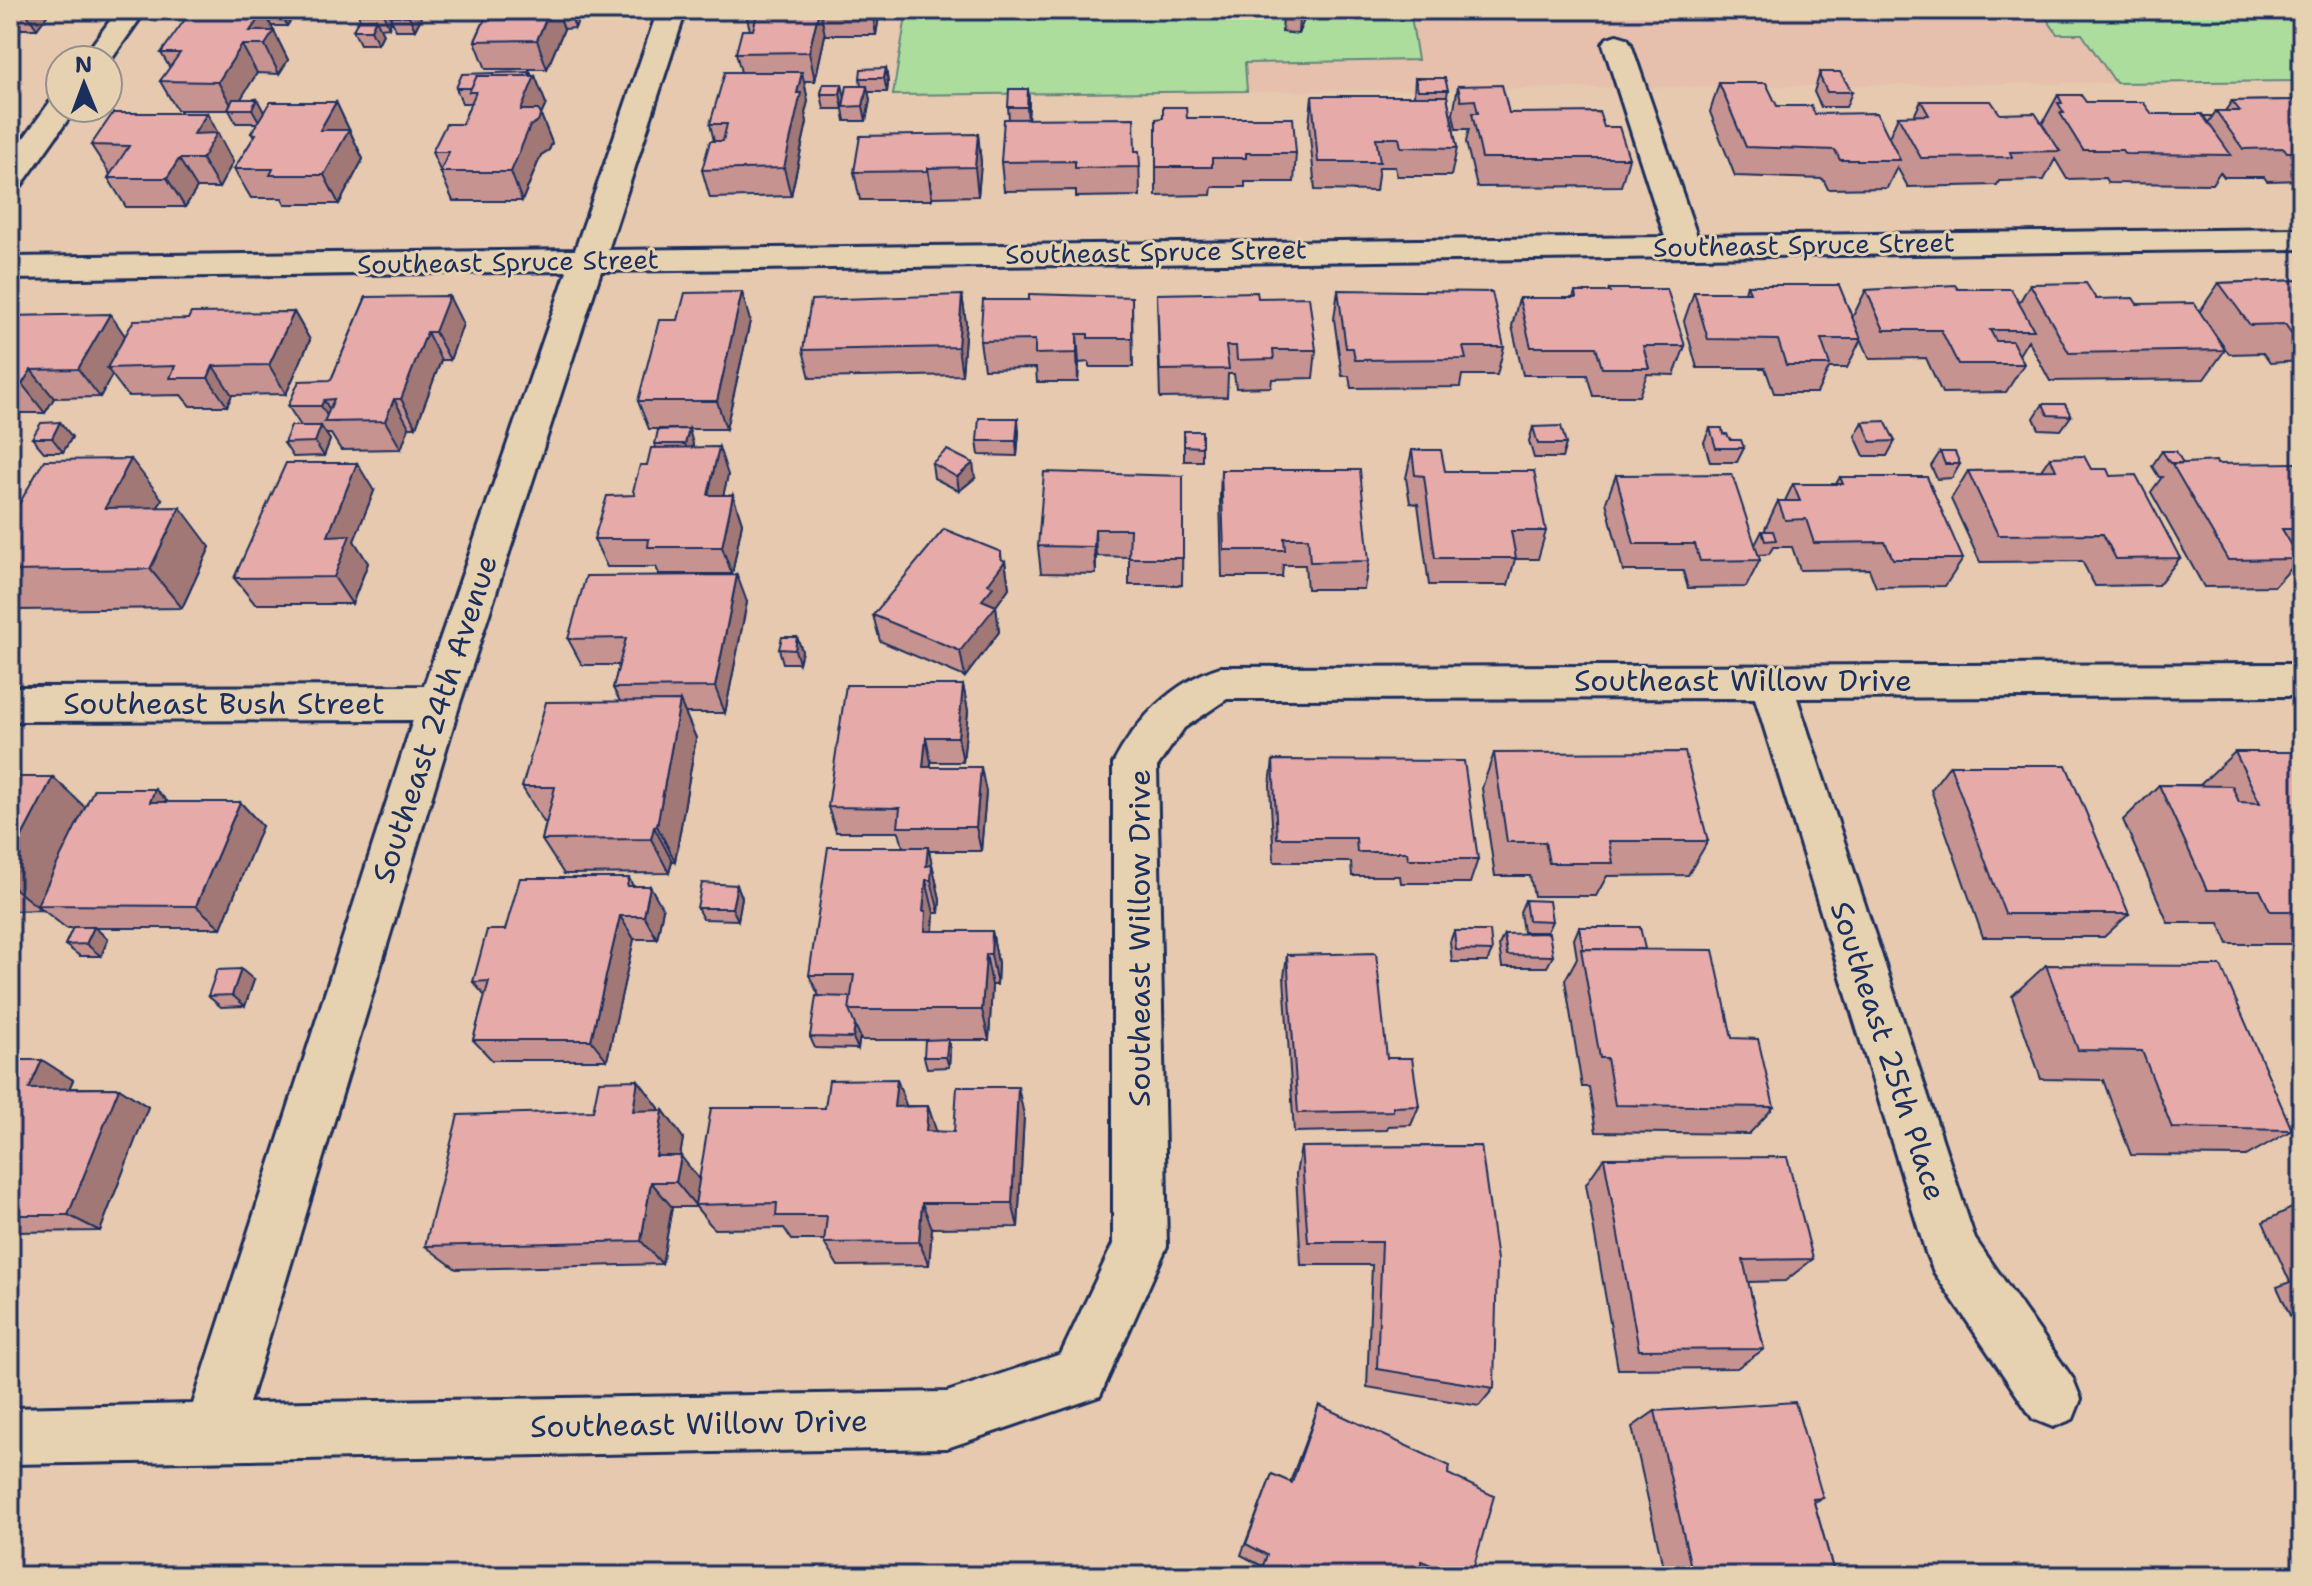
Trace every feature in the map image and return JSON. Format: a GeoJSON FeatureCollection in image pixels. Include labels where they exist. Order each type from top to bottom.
{"type":"FeatureCollection","features":[{"type":"Feature","properties":{"kind":"street"},"geometry":{"type":"LineString","coordinates":[[108,44],[132,10]]}},
{"type":"Feature","properties":{"kind":"street","name":"Southeast 24th Avenue"},"geometry":{"type":"LineString","coordinates":[[212,1433],[439,703],[672,10]]}},
{"type":"Feature","properties":{"kind":"street"},"geometry":{"type":"LineString","coordinates":[[1617,44],[1684,246]]}},
{"type":"Feature","properties":{"kind":"street"},"geometry":{"type":"LineString","coordinates":[[10,179],[50,124]]}},
{"type":"Feature","properties":{"kind":"street","name":"Southeast Spruce Street"},"geometry":{"type":"LineString","coordinates":[[10,268],[2302,239]]}},
{"type":"Feature","properties":{"kind":"street","name":"Southeast 25th Place"},"geometry":{"type":"LineString","coordinates":[[1770,680],[1953,1253],[2053,1399]]}},
{"type":"Feature","properties":{"kind":"street","name":"Southeast Willow Drive"},"geometry":{"type":"LineString","coordinates":[[10,1436],[947,1420],[1080,1376],[1140,1246],[1135,764],[1169,716],[1220,683],[2302,680]]}},
{"type":"Feature","properties":{"kind":"street","name":"Southeast Bush Street"},"geometry":{"type":"LineString","coordinates":[[10,704],[439,703]]}},
{"type":"Feature","properties":{"kind":"shaded area"},"geometry":{"type":"Polygon","coordinates":[[[907,10],[2302,10],[2302,81],[893,95],[907,10]]]}},
{"type":"Feature","properties":{"kind":"green space"},"geometry":{"type":"Polygon","coordinates":[[[907,10],[1410,10],[1418,60],[1245,63],[1247,91],[893,95],[907,10]]]}},
{"type":"Feature","properties":{"kind":"green space"},"geometry":{"type":"Polygon","coordinates":[[[2041,10],[2302,10],[2302,81],[2116,83],[2082,34],[2057,34],[2041,10]]]}},
{"type":"Feature","properties":{"kind":"building"},"geometry":{"type":"Polygon","coordinates":[[[359,10],[383,10],[383,13],[358,14],[359,10]]]}},
{"type":"Feature","properties":{"kind":"building"},"geometry":{"type":"Polygon","coordinates":[[[393,10],[412,10],[409,16],[390,16],[393,10]]]}},
{"type":"Feature","properties":{"kind":"building"},"geometry":{"type":"Polygon","coordinates":[[[489,10],[550,10],[537,40],[475,41],[489,10]]]}},
{"type":"Feature","properties":{"kind":"building"},"geometry":{"type":"Polygon","coordinates":[[[747,10],[819,10],[809,52],[736,53],[742,30],[753,30],[757,14],[746,14],[747,10]]]}},
{"type":"Feature","properties":{"kind":"building"},"geometry":{"type":"Polygon","coordinates":[[[1286,10],[1303,10],[1299,19],[1283,17],[1286,10]]]}},
{"type":"Feature","properties":{"kind":"building"},"geometry":{"type":"Polygon","coordinates":[[[191,11],[264,11],[250,31],[274,31],[265,45],[242,45],[218,82],[160,81],[180,53],[161,53],[191,11]]]}},
{"type":"Feature","properties":{"kind":"building"},"geometry":{"type":"Polygon","coordinates":[[[359,19],[376,19],[371,30],[353,30],[359,19]]]}},
{"type":"Feature","properties":{"kind":"building"},"geometry":{"type":"Polygon","coordinates":[[[886,68],[884,78],[860,78],[861,69],[886,68]]]}},
{"type":"Feature","properties":{"kind":"building"},"geometry":{"type":"Polygon","coordinates":[[[530,72],[529,76],[477,76],[471,88],[456,88],[462,74],[530,72]]]}},
{"type":"Feature","properties":{"kind":"building"},"geometry":{"type":"Polygon","coordinates":[[[725,72],[802,72],[797,93],[801,93],[784,168],[702,170],[710,141],[723,141],[727,124],[710,124],[725,72]]]}},
{"type":"Feature","properties":{"kind":"building"},"geometry":{"type":"Polygon","coordinates":[[[1820,72],[1840,72],[1852,92],[1827,92],[1820,72]]]}},
{"type":"Feature","properties":{"kind":"building"},"geometry":{"type":"Polygon","coordinates":[[[477,76],[535,76],[521,110],[538,110],[541,114],[538,121],[530,126],[511,172],[440,172],[449,152],[432,152],[446,124],[462,124],[476,92],[469,92],[477,76]]]}},
{"type":"Feature","properties":{"kind":"building"},"geometry":{"type":"Polygon","coordinates":[[[1415,78],[1445,78],[1448,90],[1418,90],[1415,78]]]}},
{"type":"Feature","properties":{"kind":"building"},"geometry":{"type":"Polygon","coordinates":[[[1719,83],[1766,83],[1777,106],[1811,106],[1815,114],[1877,113],[1900,160],[1840,160],[1835,150],[1746,147],[1719,83]]]}},
{"type":"Feature","properties":{"kind":"building"},"geometry":{"type":"Polygon","coordinates":[[[823,84],[842,84],[840,94],[821,94],[823,84]]]}},
{"type":"Feature","properties":{"kind":"building"},"geometry":{"type":"Polygon","coordinates":[[[1502,85],[1509,113],[1599,112],[1604,127],[1619,127],[1629,158],[1482,158],[1472,113],[1478,113],[1475,100],[1461,101],[1458,86],[1502,85]]]}},
{"type":"Feature","properties":{"kind":"building"},"geometry":{"type":"Polygon","coordinates":[[[847,86],[867,86],[863,106],[843,107],[847,86]]]}},
{"type":"Feature","properties":{"kind":"building"},"geometry":{"type":"Polygon","coordinates":[[[1009,89],[1028,89],[1027,107],[1008,107],[1009,89]]]}},
{"type":"Feature","properties":{"kind":"building"},"geometry":{"type":"Polygon","coordinates":[[[2058,95],[2081,95],[2086,102],[2143,102],[2152,114],[2202,114],[2231,155],[2125,154],[2122,150],[2083,150],[2060,113],[2064,113],[2058,103],[2062,103],[2058,95]]]}},
{"type":"Feature","properties":{"kind":"building"},"geometry":{"type":"Polygon","coordinates":[[[1312,96],[1447,96],[1457,148],[1401,147],[1399,138],[1376,138],[1380,162],[1318,162],[1312,96]]]}},
{"type":"Feature","properties":{"kind":"building"},"geometry":{"type":"Polygon","coordinates":[[[233,99],[257,99],[252,109],[228,109],[233,99]]]}},
{"type":"Feature","properties":{"kind":"building"},"geometry":{"type":"Polygon","coordinates":[[[2302,100],[2302,152],[2287,152],[2284,148],[2243,149],[2216,111],[2240,111],[2232,101],[2302,100]]]}},
{"type":"Feature","properties":{"kind":"building"},"geometry":{"type":"Polygon","coordinates":[[[1921,101],[1991,101],[2000,114],[2035,113],[2060,151],[2010,152],[2012,157],[1921,158],[1898,116],[1929,115],[1921,101]]]}},
{"type":"Feature","properties":{"kind":"building"},"geometry":{"type":"Polygon","coordinates":[[[270,102],[336,102],[320,130],[349,130],[324,175],[270,175],[273,169],[234,169],[256,134],[251,133],[270,102]]]}},
{"type":"Feature","properties":{"kind":"building"},"geometry":{"type":"Polygon","coordinates":[[[1163,107],[1186,107],[1187,118],[1293,118],[1296,153],[1246,153],[1246,158],[1212,158],[1212,167],[1156,167],[1156,119],[1163,118],[1163,107]]]}},
{"type":"Feature","properties":{"kind":"building"},"geometry":{"type":"Polygon","coordinates":[[[124,113],[207,113],[194,134],[217,133],[202,159],[179,159],[167,178],[108,178],[129,146],[91,145],[105,124],[124,124],[124,113]]]}},
{"type":"Feature","properties":{"kind":"building"},"geometry":{"type":"Polygon","coordinates":[[[1134,118],[1135,151],[1139,151],[1140,167],[1075,168],[1075,161],[1001,162],[1004,119],[1134,118]]]}},
{"type":"Feature","properties":{"kind":"building"},"geometry":{"type":"Polygon","coordinates":[[[978,134],[975,167],[854,172],[860,136],[978,134]]]}},
{"type":"Feature","properties":{"kind":"building"},"geometry":{"type":"Polygon","coordinates":[[[2302,280],[2302,334],[2292,334],[2285,324],[2250,325],[2219,283],[2302,280]]]}},
{"type":"Feature","properties":{"kind":"building"},"geometry":{"type":"Polygon","coordinates":[[[2086,283],[2096,299],[2133,298],[2137,304],[2194,303],[2225,350],[2069,353],[2030,284],[2086,283]]]}},
{"type":"Feature","properties":{"kind":"building"},"geometry":{"type":"Polygon","coordinates":[[[1747,285],[1839,285],[1861,339],[1821,339],[1830,365],[1786,365],[1778,340],[1708,339],[1694,292],[1750,292],[1747,285]]]}},
{"type":"Feature","properties":{"kind":"building"},"geometry":{"type":"Polygon","coordinates":[[[1955,285],[1958,289],[2011,289],[2034,330],[1990,330],[1996,341],[2012,341],[2024,364],[1958,364],[1941,330],[1884,330],[1866,290],[1955,285]]]}},
{"type":"Feature","properties":{"kind":"building"},"geometry":{"type":"Polygon","coordinates":[[[1609,289],[1667,289],[1685,346],[1643,346],[1649,368],[1602,368],[1596,347],[1531,347],[1519,298],[1576,298],[1575,292],[1610,292],[1609,289]]]}},
{"type":"Feature","properties":{"kind":"building"},"geometry":{"type":"Polygon","coordinates":[[[1338,290],[1492,292],[1504,347],[1463,347],[1466,359],[1355,360],[1353,348],[1346,348],[1338,290]]]}},
{"type":"Feature","properties":{"kind":"building"},"geometry":{"type":"Polygon","coordinates":[[[742,292],[717,401],[638,401],[659,320],[678,320],[685,293],[742,292]]]}},
{"type":"Feature","properties":{"kind":"building"},"geometry":{"type":"Polygon","coordinates":[[[1257,292],[1258,298],[1309,297],[1316,350],[1273,350],[1274,359],[1237,360],[1236,346],[1226,346],[1229,369],[1160,370],[1157,294],[1257,292]]]}},
{"type":"Feature","properties":{"kind":"building"},"geometry":{"type":"Polygon","coordinates":[[[1029,294],[1132,297],[1132,338],[1088,338],[1088,334],[1077,334],[1077,353],[1035,354],[1035,340],[980,341],[983,300],[1029,300],[1029,294]]]}},
{"type":"Feature","properties":{"kind":"building"},"geometry":{"type":"Polygon","coordinates":[[[962,295],[958,347],[803,350],[811,300],[962,295]]]}},
{"type":"Feature","properties":{"kind":"building"},"geometry":{"type":"Polygon","coordinates":[[[449,296],[435,332],[427,332],[401,399],[394,399],[385,421],[324,422],[334,399],[324,400],[321,406],[288,406],[299,381],[331,380],[366,297],[449,296]]]}},
{"type":"Feature","properties":{"kind":"building"},"geometry":{"type":"Polygon","coordinates":[[[294,312],[269,365],[213,366],[208,378],[170,378],[175,366],[107,368],[134,320],[188,319],[191,313],[294,312]]]}},
{"type":"Feature","properties":{"kind":"building"},"geometry":{"type":"Polygon","coordinates":[[[110,314],[78,369],[31,370],[22,384],[10,384],[10,316],[110,314]]]}},
{"type":"Feature","properties":{"kind":"building"},"geometry":{"type":"Polygon","coordinates":[[[2043,404],[2065,404],[2071,416],[2048,415],[2043,404]]]}},
{"type":"Feature","properties":{"kind":"building"},"geometry":{"type":"Polygon","coordinates":[[[979,418],[1018,418],[1016,441],[977,441],[979,418]]]}},
{"type":"Feature","properties":{"kind":"building"},"geometry":{"type":"Polygon","coordinates":[[[1885,421],[1895,441],[1871,442],[1863,422],[1885,421]]]}},
{"type":"Feature","properties":{"kind":"building"},"geometry":{"type":"Polygon","coordinates":[[[60,422],[52,438],[32,438],[41,423],[60,422]]]}},
{"type":"Feature","properties":{"kind":"building"},"geometry":{"type":"Polygon","coordinates":[[[291,426],[321,426],[315,442],[284,443],[291,426]]]}},
{"type":"Feature","properties":{"kind":"building"},"geometry":{"type":"Polygon","coordinates":[[[1561,426],[1566,444],[1538,444],[1533,427],[1561,426]]]}},
{"type":"Feature","properties":{"kind":"building"},"geometry":{"type":"Polygon","coordinates":[[[1710,428],[1722,428],[1723,434],[1727,434],[1730,440],[1741,440],[1744,448],[1716,448],[1710,428]]]}},
{"type":"Feature","properties":{"kind":"building"},"geometry":{"type":"Polygon","coordinates":[[[689,429],[685,444],[655,444],[658,430],[689,429]]]}},
{"type":"Feature","properties":{"kind":"building"},"geometry":{"type":"Polygon","coordinates":[[[1184,431],[1202,431],[1202,447],[1184,446],[1184,431]]]}},
{"type":"Feature","properties":{"kind":"building"},"geometry":{"type":"Polygon","coordinates":[[[719,447],[708,495],[733,495],[722,547],[648,547],[649,539],[594,539],[607,496],[635,495],[633,491],[640,465],[647,465],[651,448],[719,447]]]}},
{"type":"Feature","properties":{"kind":"building"},"geometry":{"type":"Polygon","coordinates":[[[947,450],[973,463],[957,477],[932,463],[947,450]]]}},
{"type":"Feature","properties":{"kind":"building"},"geometry":{"type":"Polygon","coordinates":[[[1412,450],[1441,450],[1445,471],[1534,471],[1546,531],[1511,531],[1516,558],[1435,558],[1424,476],[1415,475],[1412,450]]]}},
{"type":"Feature","properties":{"kind":"building"},"geometry":{"type":"Polygon","coordinates":[[[2162,451],[2176,451],[2183,463],[2170,463],[2162,451]]]}},
{"type":"Feature","properties":{"kind":"building"},"geometry":{"type":"Polygon","coordinates":[[[1940,452],[1955,452],[1960,464],[1945,464],[1940,452]]]}},
{"type":"Feature","properties":{"kind":"building"},"geometry":{"type":"Polygon","coordinates":[[[2084,456],[2091,469],[2107,469],[2110,476],[2136,475],[2180,558],[2116,559],[2103,534],[1998,535],[1968,471],[2056,470],[2050,457],[2084,456]]]}},
{"type":"Feature","properties":{"kind":"building"},"geometry":{"type":"Polygon","coordinates":[[[131,459],[105,508],[180,507],[150,569],[10,571],[10,520],[44,460],[131,459]]]}},
{"type":"Feature","properties":{"kind":"building"},"geometry":{"type":"Polygon","coordinates":[[[2216,461],[2217,464],[2298,463],[2302,469],[2302,529],[2282,529],[2300,559],[2228,560],[2172,464],[2216,461]]]}},
{"type":"Feature","properties":{"kind":"building"},"geometry":{"type":"Polygon","coordinates":[[[286,463],[357,463],[328,536],[350,535],[334,577],[234,578],[286,463]]]}},
{"type":"Feature","properties":{"kind":"building"},"geometry":{"type":"Polygon","coordinates":[[[1221,470],[1360,470],[1369,561],[1310,562],[1308,538],[1284,538],[1285,550],[1224,550],[1221,470]]]}},
{"type":"Feature","properties":{"kind":"building"},"geometry":{"type":"Polygon","coordinates":[[[1044,472],[1183,476],[1183,558],[1129,558],[1130,529],[1095,529],[1094,547],[1038,546],[1044,472]]]}},
{"type":"Feature","properties":{"kind":"building"},"geometry":{"type":"Polygon","coordinates":[[[1732,474],[1760,560],[1700,561],[1695,544],[1634,544],[1616,475],[1732,474]]]}},
{"type":"Feature","properties":{"kind":"building"},"geometry":{"type":"Polygon","coordinates":[[[1840,477],[1927,477],[1963,559],[1893,559],[1885,542],[1814,543],[1806,519],[1785,520],[1778,501],[1800,501],[1793,484],[1843,484],[1840,477]]]}},
{"type":"Feature","properties":{"kind":"building"},"geometry":{"type":"Polygon","coordinates":[[[944,529],[1001,552],[1001,559],[1005,561],[988,584],[993,587],[982,600],[996,606],[960,651],[873,615],[944,529]]]}},
{"type":"Feature","properties":{"kind":"building"},"geometry":{"type":"Polygon","coordinates":[[[1762,531],[1773,531],[1776,540],[1765,541],[1762,531]]]}},
{"type":"Feature","properties":{"kind":"building"},"geometry":{"type":"Polygon","coordinates":[[[737,575],[715,687],[613,688],[626,638],[568,639],[586,576],[737,575]]]}},
{"type":"Feature","properties":{"kind":"building"},"geometry":{"type":"Polygon","coordinates":[[[782,637],[797,637],[795,650],[779,649],[782,637]]]}},
{"type":"Feature","properties":{"kind":"building"},"geometry":{"type":"Polygon","coordinates":[[[846,685],[963,685],[958,737],[926,737],[923,767],[981,767],[976,827],[898,827],[900,808],[828,807],[846,685]]]}},
{"type":"Feature","properties":{"kind":"building"},"geometry":{"type":"Polygon","coordinates":[[[680,701],[657,826],[651,839],[542,840],[555,787],[522,787],[546,702],[680,701]]]}},
{"type":"Feature","properties":{"kind":"building"},"geometry":{"type":"Polygon","coordinates":[[[1685,752],[1708,841],[1609,841],[1613,863],[1549,863],[1545,842],[1507,842],[1494,753],[1685,752]]]}},
{"type":"Feature","properties":{"kind":"building"},"geometry":{"type":"Polygon","coordinates":[[[2235,752],[2302,752],[2302,911],[2270,911],[2260,890],[2207,890],[2159,785],[2232,786],[2239,802],[2260,803],[2235,752]]]}},
{"type":"Feature","properties":{"kind":"building"},"geometry":{"type":"Polygon","coordinates":[[[1273,760],[1464,761],[1478,859],[1408,859],[1407,852],[1357,852],[1356,838],[1277,838],[1273,760]]]}},
{"type":"Feature","properties":{"kind":"building"},"geometry":{"type":"Polygon","coordinates":[[[1950,765],[2066,765],[2129,914],[2005,914],[1950,765]]]}},
{"type":"Feature","properties":{"kind":"building"},"geometry":{"type":"Polygon","coordinates":[[[10,777],[53,777],[10,859],[10,777]]]}},
{"type":"Feature","properties":{"kind":"building"},"geometry":{"type":"Polygon","coordinates":[[[94,789],[155,789],[150,802],[240,802],[196,906],[37,905],[94,789]]]}},
{"type":"Feature","properties":{"kind":"building"},"geometry":{"type":"Polygon","coordinates":[[[828,847],[928,847],[926,866],[932,865],[931,880],[926,880],[925,931],[992,931],[991,954],[986,954],[982,1010],[849,1010],[854,975],[809,975],[828,847]]]}},
{"type":"Feature","properties":{"kind":"building"},"geometry":{"type":"Polygon","coordinates":[[[520,878],[629,878],[627,886],[650,886],[644,916],[620,916],[591,1040],[473,1040],[489,981],[473,982],[487,930],[505,930],[520,878]]]}},
{"type":"Feature","properties":{"kind":"building"},"geometry":{"type":"Polygon","coordinates":[[[702,883],[737,885],[732,908],[697,908],[702,883]]]}},
{"type":"Feature","properties":{"kind":"building"},"geometry":{"type":"Polygon","coordinates":[[[1525,900],[1549,901],[1552,921],[1528,920],[1525,900]]]}},
{"type":"Feature","properties":{"kind":"building"},"geometry":{"type":"Polygon","coordinates":[[[73,927],[94,927],[86,944],[65,945],[73,927]]]}},
{"type":"Feature","properties":{"kind":"building"},"geometry":{"type":"Polygon","coordinates":[[[1579,927],[1640,927],[1645,949],[1583,949],[1579,927]]]}},
{"type":"Feature","properties":{"kind":"building"},"geometry":{"type":"Polygon","coordinates":[[[1454,931],[1490,931],[1492,951],[1456,950],[1454,931]]]}},
{"type":"Feature","properties":{"kind":"building"},"geometry":{"type":"Polygon","coordinates":[[[1549,933],[1553,956],[1507,955],[1504,934],[1549,933]]]}},
{"type":"Feature","properties":{"kind":"building"},"geometry":{"type":"Polygon","coordinates":[[[1581,949],[1713,950],[1732,1038],[1758,1039],[1774,1107],[1615,1105],[1607,1058],[1600,1058],[1581,949]]]}},
{"type":"Feature","properties":{"kind":"building"},"geometry":{"type":"Polygon","coordinates":[[[1376,953],[1387,1058],[1412,1058],[1419,1106],[1393,1107],[1393,1111],[1298,1113],[1287,955],[1376,953]]]}},
{"type":"Feature","properties":{"kind":"building"},"geometry":{"type":"Polygon","coordinates":[[[2046,965],[2221,966],[2292,1130],[2172,1128],[2142,1051],[2078,1050],[2046,965]]]}},
{"type":"Feature","properties":{"kind":"building"},"geometry":{"type":"Polygon","coordinates":[[[241,969],[232,995],[208,996],[217,970],[241,969]]]}},
{"type":"Feature","properties":{"kind":"building"},"geometry":{"type":"Polygon","coordinates":[[[816,996],[851,997],[849,1010],[855,1025],[853,1038],[810,1037],[816,996]]]}},
{"type":"Feature","properties":{"kind":"building"},"geometry":{"type":"Polygon","coordinates":[[[948,1039],[946,1057],[924,1057],[925,1040],[948,1039]]]}},
{"type":"Feature","properties":{"kind":"building"},"geometry":{"type":"Polygon","coordinates":[[[10,1060],[42,1060],[29,1089],[119,1088],[68,1215],[10,1215],[10,1060]]]}},
{"type":"Feature","properties":{"kind":"building"},"geometry":{"type":"Polygon","coordinates":[[[897,1079],[894,1107],[928,1106],[926,1131],[954,1132],[957,1087],[1018,1087],[1012,1203],[922,1203],[919,1242],[824,1243],[827,1216],[776,1216],[777,1203],[695,1205],[711,1108],[825,1108],[829,1080],[897,1079]]]}},
{"type":"Feature","properties":{"kind":"building"},"geometry":{"type":"Polygon","coordinates":[[[638,1080],[633,1111],[663,1110],[656,1156],[681,1156],[676,1182],[651,1182],[641,1241],[425,1246],[458,1115],[593,1111],[599,1081],[638,1080]]]}},
{"type":"Feature","properties":{"kind":"building"},"geometry":{"type":"Polygon","coordinates":[[[1481,1146],[1497,1260],[1494,1388],[1377,1369],[1382,1242],[1308,1242],[1301,1147],[1481,1146]]]}},
{"type":"Feature","properties":{"kind":"building"},"geometry":{"type":"Polygon","coordinates":[[[1787,1157],[1813,1259],[1743,1260],[1764,1349],[1639,1350],[1604,1158],[1787,1157]]]}},
{"type":"Feature","properties":{"kind":"building"},"geometry":{"type":"Polygon","coordinates":[[[1795,1402],[1823,1498],[1813,1499],[1835,1576],[1693,1576],[1655,1411],[1795,1402]]]}},
{"type":"Feature","properties":{"kind":"building"},"geometry":{"type":"Polygon","coordinates":[[[1319,1405],[1450,1466],[1448,1474],[1494,1496],[1471,1576],[1454,1576],[1422,1561],[1418,1576],[1259,1576],[1267,1555],[1246,1544],[1272,1474],[1292,1483],[1319,1405]]]}}]}
